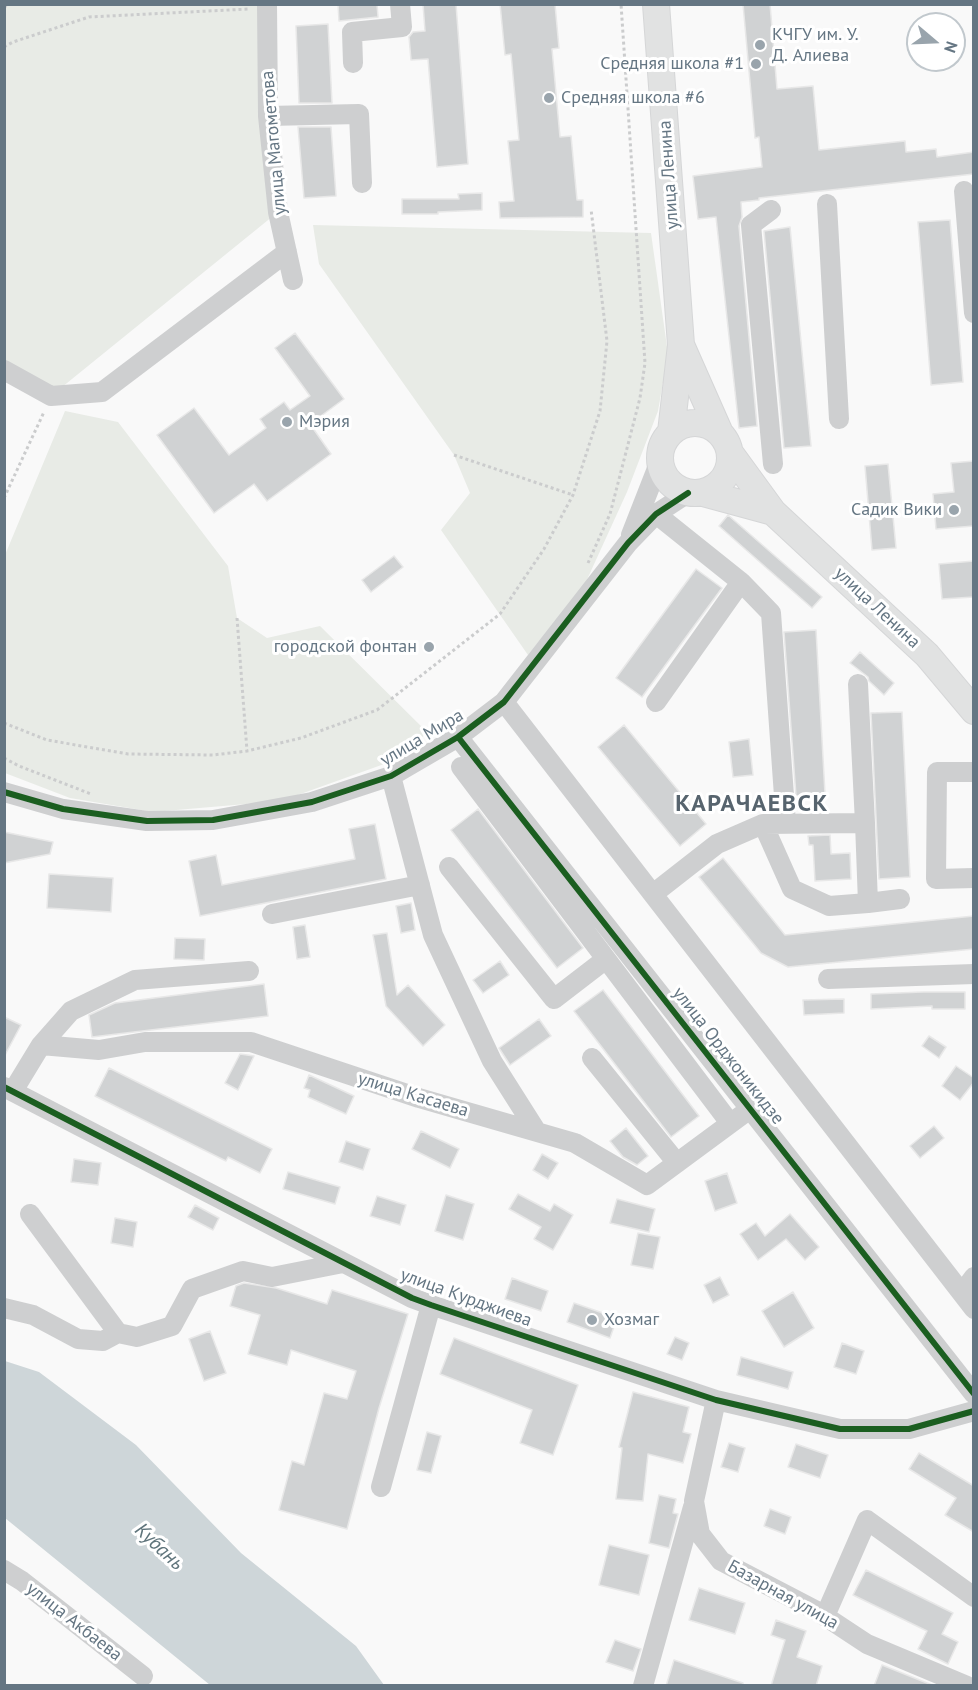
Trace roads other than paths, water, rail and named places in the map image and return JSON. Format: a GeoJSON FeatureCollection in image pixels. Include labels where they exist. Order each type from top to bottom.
{"type":"FeatureCollection","features":[{"type":"Feature","properties":{"kind":"main road","name":"улица Ленина"},"geometry":{"type":"LineString","coordinates":[[656,4],[681,345],[671,432]]}},
{"type":"Feature","properties":{"kind":"main road","name":"улица Ленина"},"geometry":{"type":"LineString","coordinates":[[681,345],[724,442],[773,512],[927,655],[974,711]]}},
{"type":"Feature","properties":{"kind":"main road"},"geometry":{"type":"LineString","coordinates":[[694,422],[706,424],[724,442],[730,466],[723,479],[714,488],[695,493],[676,488],[662,473],[660,461],[664,441],[681,425],[694,422]]}},
{"type":"Feature","properties":{"kind":"main road","name":"улица Ленина"},"geometry":{"type":"LineString","coordinates":[[695,493],[773,512]]}},
{"type":"Feature","properties":{"kind":"street"},"geometry":{"type":"LineString","coordinates":[[353,63],[352,32],[402,27],[400,4]]}},
{"type":"Feature","properties":{"kind":"street","name":"улица Магометова"},"geometry":{"type":"LineString","coordinates":[[267,6],[268,116],[278,212],[293,280]]}},
{"type":"Feature","properties":{"kind":"street"},"geometry":{"type":"LineString","coordinates":[[268,116],[359,114],[362,183]]}},
{"type":"Feature","properties":{"kind":"street"},"geometry":{"type":"LineString","coordinates":[[964,191],[974,313]]}},
{"type":"Feature","properties":{"kind":"street"},"geometry":{"type":"LineString","coordinates":[[827,204],[839,419]]}},
{"type":"Feature","properties":{"kind":"street"},"geometry":{"type":"LineString","coordinates":[[771,210],[751,225],[773,464]]}},
{"type":"Feature","properties":{"kind":"street"},"geometry":{"type":"LineString","coordinates":[[4,370],[51,396],[102,392],[287,252]]}},
{"type":"Feature","properties":{"kind":"street","name":"улица Мира"},"geometry":{"type":"LineString","coordinates":[[628,543],[660,461]]}},
{"type":"Feature","properties":{"kind":"street","name":"улица Мира"},"geometry":{"type":"LineString","coordinates":[[4,792],[63,809],[147,821],[213,820],[312,802],[391,776],[458,737],[504,702],[628,543],[656,514],[695,493]]}},
{"type":"Feature","properties":{"kind":"street"},"geometry":{"type":"LineString","coordinates":[[656,514],[741,582],[771,613],[786,824]]}},
{"type":"Feature","properties":{"kind":"street"},"geometry":{"type":"LineString","coordinates":[[656,702],[741,582]]}},
{"type":"Feature","properties":{"kind":"street"},"geometry":{"type":"LineString","coordinates":[[858,684],[868,903]]}},
{"type":"Feature","properties":{"kind":"street"},"geometry":{"type":"LineString","coordinates":[[504,702],[968,1301]]}},
{"type":"Feature","properties":{"kind":"street","name":"улица Орджоникидзе"},"geometry":{"type":"LineString","coordinates":[[458,737],[974,1394]]}},
{"type":"Feature","properties":{"kind":"street"},"geometry":{"type":"LineString","coordinates":[[461,766],[730,1123]]}},
{"type":"Feature","properties":{"kind":"street"},"geometry":{"type":"LineString","coordinates":[[974,772],[937,772],[936,879],[974,878]]}},
{"type":"Feature","properties":{"kind":"street"},"geometry":{"type":"LineString","coordinates":[[391,776],[433,935],[492,1061],[537,1132]]}},
{"type":"Feature","properties":{"kind":"street"},"geometry":{"type":"LineString","coordinates":[[653,894],[717,844],[764,824],[864,823]]}},
{"type":"Feature","properties":{"kind":"street"},"geometry":{"type":"LineString","coordinates":[[764,824],[792,889],[829,906],[900,899]]}},
{"type":"Feature","properties":{"kind":"street"},"geometry":{"type":"LineString","coordinates":[[449,867],[554,999],[606,959]]}},
{"type":"Feature","properties":{"kind":"street"},"geometry":{"type":"LineString","coordinates":[[272,914],[420,885]]}},
{"type":"Feature","properties":{"kind":"street"},"geometry":{"type":"LineString","coordinates":[[9,1089],[41,1045],[71,1011],[135,980],[249,971]]}},
{"type":"Feature","properties":{"kind":"street"},"geometry":{"type":"LineString","coordinates":[[828,980],[974,974]]}},
{"type":"Feature","properties":{"kind":"street","name":"улица Касаева"},"geometry":{"type":"LineString","coordinates":[[41,1045],[99,1050],[145,1042],[251,1042],[419,1098],[575,1143],[647,1185],[750,1108]]}},
{"type":"Feature","properties":{"kind":"street"},"geometry":{"type":"LineString","coordinates":[[592,1058],[677,1163]]}},
{"type":"Feature","properties":{"kind":"street","name":"улица Курджиева"},"geometry":{"type":"LineString","coordinates":[[9,1089],[343,1263],[412,1298],[431,1305],[716,1400],[840,1429],[909,1429],[974,1411]]}},
{"type":"Feature","properties":{"kind":"street"},"geometry":{"type":"LineString","coordinates":[[30,1214],[118,1333]]}},
{"type":"Feature","properties":{"kind":"street"},"geometry":{"type":"LineString","coordinates":[[4,1308],[33,1315],[78,1339],[103,1341],[118,1333],[137,1337],[172,1326],[192,1289],[243,1271],[272,1277],[343,1263]]}},
{"type":"Feature","properties":{"kind":"street"},"geometry":{"type":"LineString","coordinates":[[968,1301],[974,1277]]}},
{"type":"Feature","properties":{"kind":"street"},"geometry":{"type":"LineString","coordinates":[[381,1487],[431,1305]]}},
{"type":"Feature","properties":{"kind":"street","name":"Базарная улица"},"geometry":{"type":"LineString","coordinates":[[716,1400],[694,1501],[700,1534],[721,1561],[825,1616],[867,1644],[967,1686]]}},
{"type":"Feature","properties":{"kind":"street"},"geometry":{"type":"LineString","coordinates":[[643,1686],[694,1501]]}},
{"type":"Feature","properties":{"kind":"street"},"geometry":{"type":"LineString","coordinates":[[825,1616],[867,1520],[974,1597]]}},
{"type":"Feature","properties":{"kind":"street","name":"улица Акбаева"},"geometry":{"type":"LineString","coordinates":[[4,1570],[22,1581],[143,1676]]}},
{"type":"Feature","properties":{"kind":"water","name":"Кубань"},"geometry":{"type":"Polygon","coordinates":[[[5,1361],[39,1372],[136,1445],[241,1553],[356,1646],[384,1685],[210,1685],[5,1518],[5,1361]]]}},
{"type":"Feature","properties":{"kind":"place","name":"КЧГУ им. У. Д. Алиева"},"geometry":{"type":"Point","coordinates":[760,45]}},
{"type":"Feature","properties":{"kind":"place","name":"Средняя школа #1"},"geometry":{"type":"Point","coordinates":[756,64]}},
{"type":"Feature","properties":{"kind":"place","name":"Средняя школа #6"},"geometry":{"type":"Point","coordinates":[549,98]}},
{"type":"Feature","properties":{"kind":"place","name":"Мэрия"},"geometry":{"type":"Point","coordinates":[287,422]}},
{"type":"Feature","properties":{"kind":"place","name":"Садик Вики"},"geometry":{"type":"Point","coordinates":[954,510]}},
{"type":"Feature","properties":{"kind":"place","name":"городской фонтан"},"geometry":{"type":"Point","coordinates":[429,647]}},
{"type":"Feature","properties":{"kind":"place","name":"Хозмаг"},"geometry":{"type":"Point","coordinates":[592,1320]}},
{"type":"Feature","properties":{"kind":"district","name":"КАРАЧАЕВСК"},"geometry":{"type":"Point","coordinates":[752,804]}}]}
